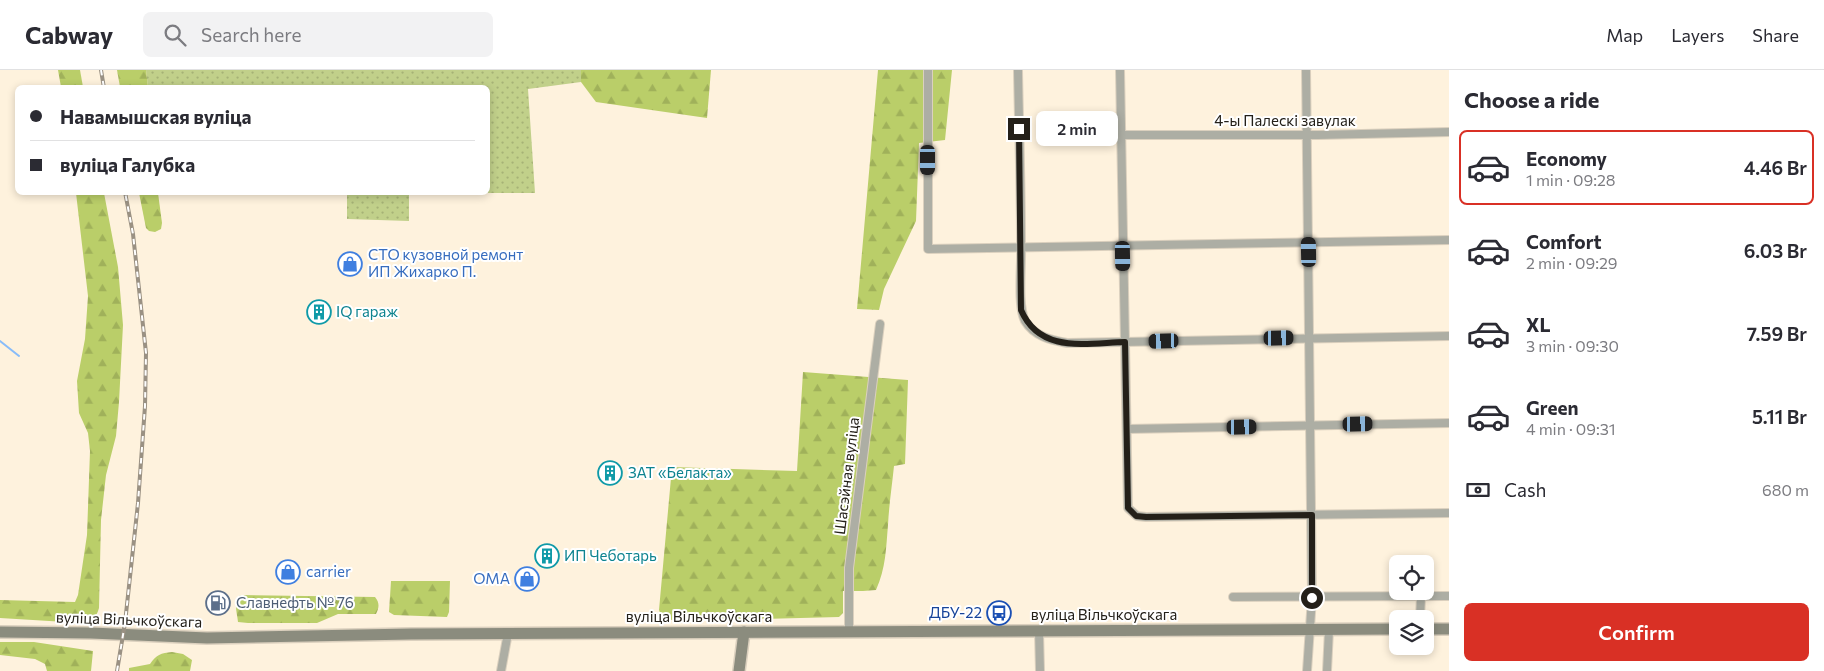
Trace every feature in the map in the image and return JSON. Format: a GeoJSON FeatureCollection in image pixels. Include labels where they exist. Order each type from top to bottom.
{"type":"FeatureCollection","features":[{"type":"Feature","properties":{"kind":"main road"},"geometry":{"type":"LineString","coordinates":[[1434,628],[1449,628]]}},
{"type":"Feature","properties":{"kind":"main road","name":"вуліца Вільчкоўскага"},"geometry":{"type":"LineString","coordinates":[[0,632],[91,633],[206,638],[508,633],[1389,629]]}},
{"type":"Feature","properties":{"kind":"main road"},"geometry":{"type":"LineString","coordinates":[[739,671],[744,632]]}},
{"type":"Feature","properties":{"kind":"street"},"geometry":{"type":"LineString","coordinates":[[928,70],[928,248],[1449,240]]}},
{"type":"Feature","properties":{"kind":"street"},"geometry":{"type":"LineString","coordinates":[[1018,70],[1021,310],[1026,322],[1048,340],[1067,343],[1310,337],[1449,336]]}},
{"type":"Feature","properties":{"kind":"street"},"geometry":{"type":"LineString","coordinates":[[1120,70],[1128,508],[1136,516],[1449,513]]}},
{"type":"Feature","properties":{"kind":"street"},"geometry":{"type":"LineString","coordinates":[[1306,70],[1312,515],[1312,598],[1307,671]]}},
{"type":"Feature","properties":{"kind":"street","name":"4-ы Палескі завулак"},"geometry":{"type":"LineString","coordinates":[[1122,136],[1449,132]]}},
{"type":"Feature","properties":{"kind":"street","name":"Шасэйная вуліца"},"geometry":{"type":"LineString","coordinates":[[849,632],[849,568],[880,324]]}},
{"type":"Feature","properties":{"kind":"street"},"geometry":{"type":"LineString","coordinates":[[1127,429],[1449,423]]}},
{"type":"Feature","properties":{"kind":"street"},"geometry":{"type":"LineString","coordinates":[[1434,596],[1449,596]]}},
{"type":"Feature","properties":{"kind":"street"},"geometry":{"type":"LineString","coordinates":[[1232,597],[1389,597]]}},
{"type":"Feature","properties":{"kind":"street"},"geometry":{"type":"LineString","coordinates":[[1327,671],[1329,630]]}},
{"type":"Feature","properties":{"kind":"street"},"geometry":{"type":"LineString","coordinates":[[1039,631],[1040,671]]}},
{"type":"Feature","properties":{"kind":"street"},"geometry":{"type":"LineString","coordinates":[[501,671],[508,633]]}},
{"type":"Feature","properties":{"kind":"green space"},"geometry":{"type":"Polygon","coordinates":[[[58,70],[80,70],[83,85],[61,85],[58,70]]]}},
{"type":"Feature","properties":{"kind":"green space"},"geometry":{"type":"Polygon","coordinates":[[[117,70],[146,70],[148,85],[120,85],[117,70]]]}},
{"type":"Feature","properties":{"kind":"green space"},"geometry":{"type":"Polygon","coordinates":[[[146,70],[581,70],[581,82],[528,89],[535,193],[490,193],[490,85],[148,85],[146,70]]]}},
{"type":"Feature","properties":{"kind":"green space"},"geometry":{"type":"Polygon","coordinates":[[[581,70],[711,70],[707,118],[596,102],[581,82],[581,70]]]}},
{"type":"Feature","properties":{"kind":"green space"},"geometry":{"type":"Polygon","coordinates":[[[878,70],[952,70],[945,140],[919,143],[916,221],[884,289],[879,310],[857,309],[878,70]]]}},
{"type":"Feature","properties":{"kind":"green space"},"geometry":{"type":"Polygon","coordinates":[[[76,195],[104,195],[118,267],[123,325],[116,436],[106,475],[101,520],[99,608],[94,618],[82,623],[0,618],[0,600],[75,602],[78,595],[87,535],[90,451],[88,433],[79,413],[77,381],[85,339],[88,296],[76,195]]]}},
{"type":"Feature","properties":{"kind":"green space"},"geometry":{"type":"Polygon","coordinates":[[[139,195],[158,195],[161,229],[155,232],[149,231],[146,228],[139,195]]]}},
{"type":"Feature","properties":{"kind":"green space"},"geometry":{"type":"Polygon","coordinates":[[[347,195],[409,195],[409,221],[347,219],[347,195]]]}},
{"type":"Feature","properties":{"kind":"green space"},"geometry":{"type":"Polygon","coordinates":[[[803,372],[908,380],[905,464],[894,466],[885,558],[876,590],[843,591],[843,613],[839,617],[677,621],[662,618],[659,610],[672,467],[797,471],[803,372]]]}},
{"type":"Feature","properties":{"kind":"green space"},"geometry":{"type":"Polygon","coordinates":[[[391,581],[450,581],[449,612],[447,617],[394,615],[389,612],[391,581]]]}},
{"type":"Feature","properties":{"kind":"green space"},"geometry":{"type":"Polygon","coordinates":[[[240,595],[375,597],[378,601],[378,610],[376,614],[338,614],[317,623],[238,622],[236,604],[240,595]]]}},
{"type":"Feature","properties":{"kind":"green space"},"geometry":{"type":"Polygon","coordinates":[[[0,642],[34,642],[93,651],[91,671],[47,671],[45,664],[35,659],[0,655],[0,642]]]}},
{"type":"Feature","properties":{"kind":"green space"},"geometry":{"type":"Polygon","coordinates":[[[172,652],[183,654],[192,660],[190,671],[129,671],[129,668],[150,664],[159,655],[172,652]]]}},
{"type":"Feature","properties":{"kind":"waterway"},"geometry":{"type":"LineString","coordinates":[[0,341],[19,356]]}},
{"type":"Feature","properties":{"kind":"railway"},"geometry":{"type":"LineString","coordinates":[[101,70],[104,85]]}},
{"type":"Feature","properties":{"kind":"railway"},"geometry":{"type":"LineString","coordinates":[[117,671],[125,623],[138,503],[145,406],[146,353],[133,234],[126,195]]}},
{"type":"Feature","properties":{"kind":"place","name":"СТО кузовной ремонт ИП Жихарко П."},"geometry":{"type":"Point","coordinates":[350,264]}},
{"type":"Feature","properties":{"kind":"place","name":"IQ гараж"},"geometry":{"type":"Point","coordinates":[319,312]}},
{"type":"Feature","properties":{"kind":"place","name":"ЗАТ «Белакта»"},"geometry":{"type":"Point","coordinates":[610,473]}},
{"type":"Feature","properties":{"kind":"place","name":"ИП Чеботарь"},"geometry":{"type":"Point","coordinates":[547,556]}},
{"type":"Feature","properties":{"kind":"place","name":"carrier"},"geometry":{"type":"Point","coordinates":[288,572]}},
{"type":"Feature","properties":{"kind":"place","name":"ОМА"},"geometry":{"type":"Point","coordinates":[527,579]}},
{"type":"Feature","properties":{"kind":"place","name":"Славнефть № 76"},"geometry":{"type":"Point","coordinates":[218,603]}},
{"type":"Feature","properties":{"kind":"place","name":"ДБУ-22"},"geometry":{"type":"Point","coordinates":[999,613]}},
{"type":"Feature","properties":{"kind":"route"},"geometry":{"type":"LineString","coordinates":[[1019,129],[1021,310],[1026,322],[1048,340],[1067,343],[1125,342],[1128,508],[1136,516],[1146,517],[1312,515],[1312,598]]}}]}
